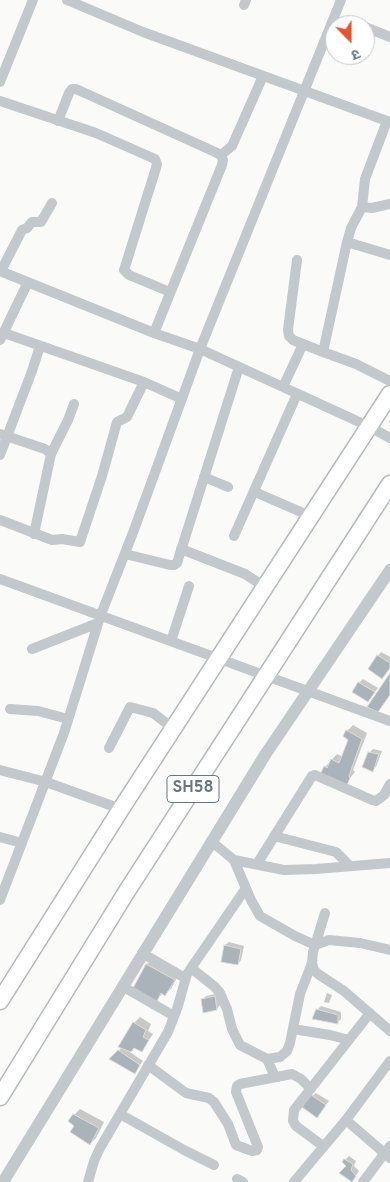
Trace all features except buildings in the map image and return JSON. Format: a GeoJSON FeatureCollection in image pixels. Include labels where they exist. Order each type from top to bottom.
{"type":"FeatureCollection","features":[{"type":"Feature","properties":{"kind":"main road","name":"SH58"},"geometry":{"type":"LineString","coordinates":[[0,1001],[121,809],[390,394]]}},
{"type":"Feature","properties":{"kind":"main road","name":"SH58"},"geometry":{"type":"LineString","coordinates":[[0,1097],[127,891],[390,484]]}},
{"type":"Feature","properties":{"kind":"street"},"geometry":{"type":"LineString","coordinates":[[0,82],[33,0]]}},
{"type":"Feature","properties":{"kind":"street"},"geometry":{"type":"LineString","coordinates":[[67,0],[143,32],[388,122],[365,179],[362,207],[351,228],[347,242],[323,352]]}},
{"type":"Feature","properties":{"kind":"street"},"geometry":{"type":"LineString","coordinates":[[0,900],[46,782],[99,620],[200,349],[341,0]]}},
{"type":"Feature","properties":{"kind":"street"},"geometry":{"type":"LineString","coordinates":[[375,31],[390,37]]}},
{"type":"Feature","properties":{"kind":"street"},"geometry":{"type":"LineString","coordinates":[[220,155],[232,146],[263,76]]}},
{"type":"Feature","properties":{"kind":"street"},"geometry":{"type":"LineString","coordinates":[[58,121],[69,93],[76,89],[139,116],[220,155],[222,165],[154,333]]}},
{"type":"Feature","properties":{"kind":"street"},"geometry":{"type":"LineString","coordinates":[[0,101],[96,133],[155,159],[156,168],[124,270],[129,275],[170,292]]}},
{"type":"Feature","properties":{"kind":"street"},"geometry":{"type":"LineString","coordinates":[[52,202],[40,223],[32,222],[27,228],[22,230],[0,271],[154,333],[200,349],[368,426],[390,438]]}},
{"type":"Feature","properties":{"kind":"street"},"geometry":{"type":"LineString","coordinates":[[362,207],[372,208],[390,204]]}},
{"type":"Feature","properties":{"kind":"street"},"geometry":{"type":"LineString","coordinates":[[347,242],[390,255]]}},
{"type":"Feature","properties":{"kind":"street"},"geometry":{"type":"LineString","coordinates":[[297,260],[288,330],[289,336],[293,340],[356,364],[390,380]]}},
{"type":"Feature","properties":{"kind":"street"},"geometry":{"type":"LineString","coordinates":[[28,282],[1,337],[40,346],[144,382],[182,399]]}},
{"type":"Feature","properties":{"kind":"street"},"geometry":{"type":"LineString","coordinates":[[283,387],[303,344]]}},
{"type":"Feature","properties":{"kind":"street"},"geometry":{"type":"LineString","coordinates":[[0,455],[4,435],[32,371],[40,346]]}},
{"type":"Feature","properties":{"kind":"street"},"geometry":{"type":"LineString","coordinates":[[125,554],[172,565],[177,563],[239,367]]}},
{"type":"Feature","properties":{"kind":"street"},"geometry":{"type":"LineString","coordinates":[[0,520],[52,540],[62,539],[81,542],[117,422],[127,417],[144,382]]}},
{"type":"Feature","properties":{"kind":"street"},"geometry":{"type":"LineString","coordinates":[[234,536],[297,394]]}},
{"type":"Feature","properties":{"kind":"street"},"geometry":{"type":"LineString","coordinates":[[34,534],[50,454],[68,420],[74,404]]}},
{"type":"Feature","properties":{"kind":"street"},"geometry":{"type":"LineString","coordinates":[[4,435],[45,449],[50,454]]}},
{"type":"Feature","properties":{"kind":"street"},"geometry":{"type":"LineString","coordinates":[[204,478],[228,487]]}},
{"type":"Feature","properties":{"kind":"street"},"geometry":{"type":"LineString","coordinates":[[255,492],[310,516]]}},
{"type":"Feature","properties":{"kind":"street"},"geometry":{"type":"LineString","coordinates":[[181,549],[245,574],[265,587]]}},
{"type":"Feature","properties":{"kind":"street"},"geometry":{"type":"LineString","coordinates":[[3,1182],[265,754],[386,583],[390,570]]}},
{"type":"Feature","properties":{"kind":"street"},"geometry":{"type":"LineString","coordinates":[[0,579],[99,620],[171,641],[390,720]]}},
{"type":"Feature","properties":{"kind":"street"},"geometry":{"type":"LineString","coordinates":[[171,641],[189,586]]}},
{"type":"Feature","properties":{"kind":"street"},"geometry":{"type":"LineString","coordinates":[[32,649],[99,620]]}},
{"type":"Feature","properties":{"kind":"street"},"geometry":{"type":"LineString","coordinates":[[110,748],[130,707],[153,713],[174,729]]}},
{"type":"Feature","properties":{"kind":"street"},"geometry":{"type":"LineString","coordinates":[[10,709],[38,711],[68,719]]}},
{"type":"Feature","properties":{"kind":"street"},"geometry":{"type":"LineString","coordinates":[[0,770],[46,782],[121,809]]}},
{"type":"Feature","properties":{"kind":"street"},"geometry":{"type":"LineString","coordinates":[[256,864],[312,776],[315,775],[372,800],[376,800],[384,795],[390,784]]}},
{"type":"Feature","properties":{"kind":"street"},"geometry":{"type":"LineString","coordinates":[[274,836],[336,852],[349,865]]}},
{"type":"Feature","properties":{"kind":"street"},"geometry":{"type":"LineString","coordinates":[[0,837],[22,843]]}},
{"type":"Feature","properties":{"kind":"street"},"geometry":{"type":"LineString","coordinates":[[211,841],[234,860],[260,916],[315,945],[329,940],[360,943],[390,950]]}},
{"type":"Feature","properties":{"kind":"street"},"geometry":{"type":"LineString","coordinates":[[234,860],[284,870],[390,863]]}},
{"type":"Feature","properties":{"kind":"street"},"geometry":{"type":"LineString","coordinates":[[88,1182],[94,1161],[168,1032],[185,978],[246,888]]}},
{"type":"Feature","properties":{"kind":"street"},"geometry":{"type":"LineString","coordinates":[[191,968],[220,993],[234,1034],[240,1045],[267,1059],[277,1058],[284,1055],[290,1043],[300,994],[312,963],[315,945],[325,913]]}},
{"type":"Feature","properties":{"kind":"street"},"geometry":{"type":"LineString","coordinates":[[142,953],[185,978]]}},
{"type":"Feature","properties":{"kind":"street"},"geometry":{"type":"LineString","coordinates":[[312,963],[314,970],[318,974],[344,991],[390,1031]]}},
{"type":"Feature","properties":{"kind":"street"},"geometry":{"type":"LineString","coordinates":[[122,986],[174,1016]]}},
{"type":"Feature","properties":{"kind":"street"},"geometry":{"type":"LineString","coordinates":[[323,1146],[293,1122],[294,1110],[370,1013]]}},
{"type":"Feature","properties":{"kind":"street"},"geometry":{"type":"LineString","coordinates":[[293,1029],[349,1040]]}},
{"type":"Feature","properties":{"kind":"street"},"geometry":{"type":"LineString","coordinates":[[267,1059],[275,1077]]}},
{"type":"Feature","properties":{"kind":"street"},"geometry":{"type":"LineString","coordinates":[[294,1182],[346,1120],[390,1061]]}},
{"type":"Feature","properties":{"kind":"street"},"geometry":{"type":"LineString","coordinates":[[148,1065],[186,1093],[209,1098],[214,1102],[228,1124],[236,1145],[252,1151],[257,1150],[258,1147],[236,1088],[240,1084],[286,1074],[296,1076],[311,1090]]}},
{"type":"Feature","properties":{"kind":"street"},"geometry":{"type":"LineString","coordinates":[[120,1114],[214,1165]]}},
{"type":"Feature","properties":{"kind":"street"},"geometry":{"type":"LineString","coordinates":[[346,1120],[388,1153],[363,1182]]}}]}
